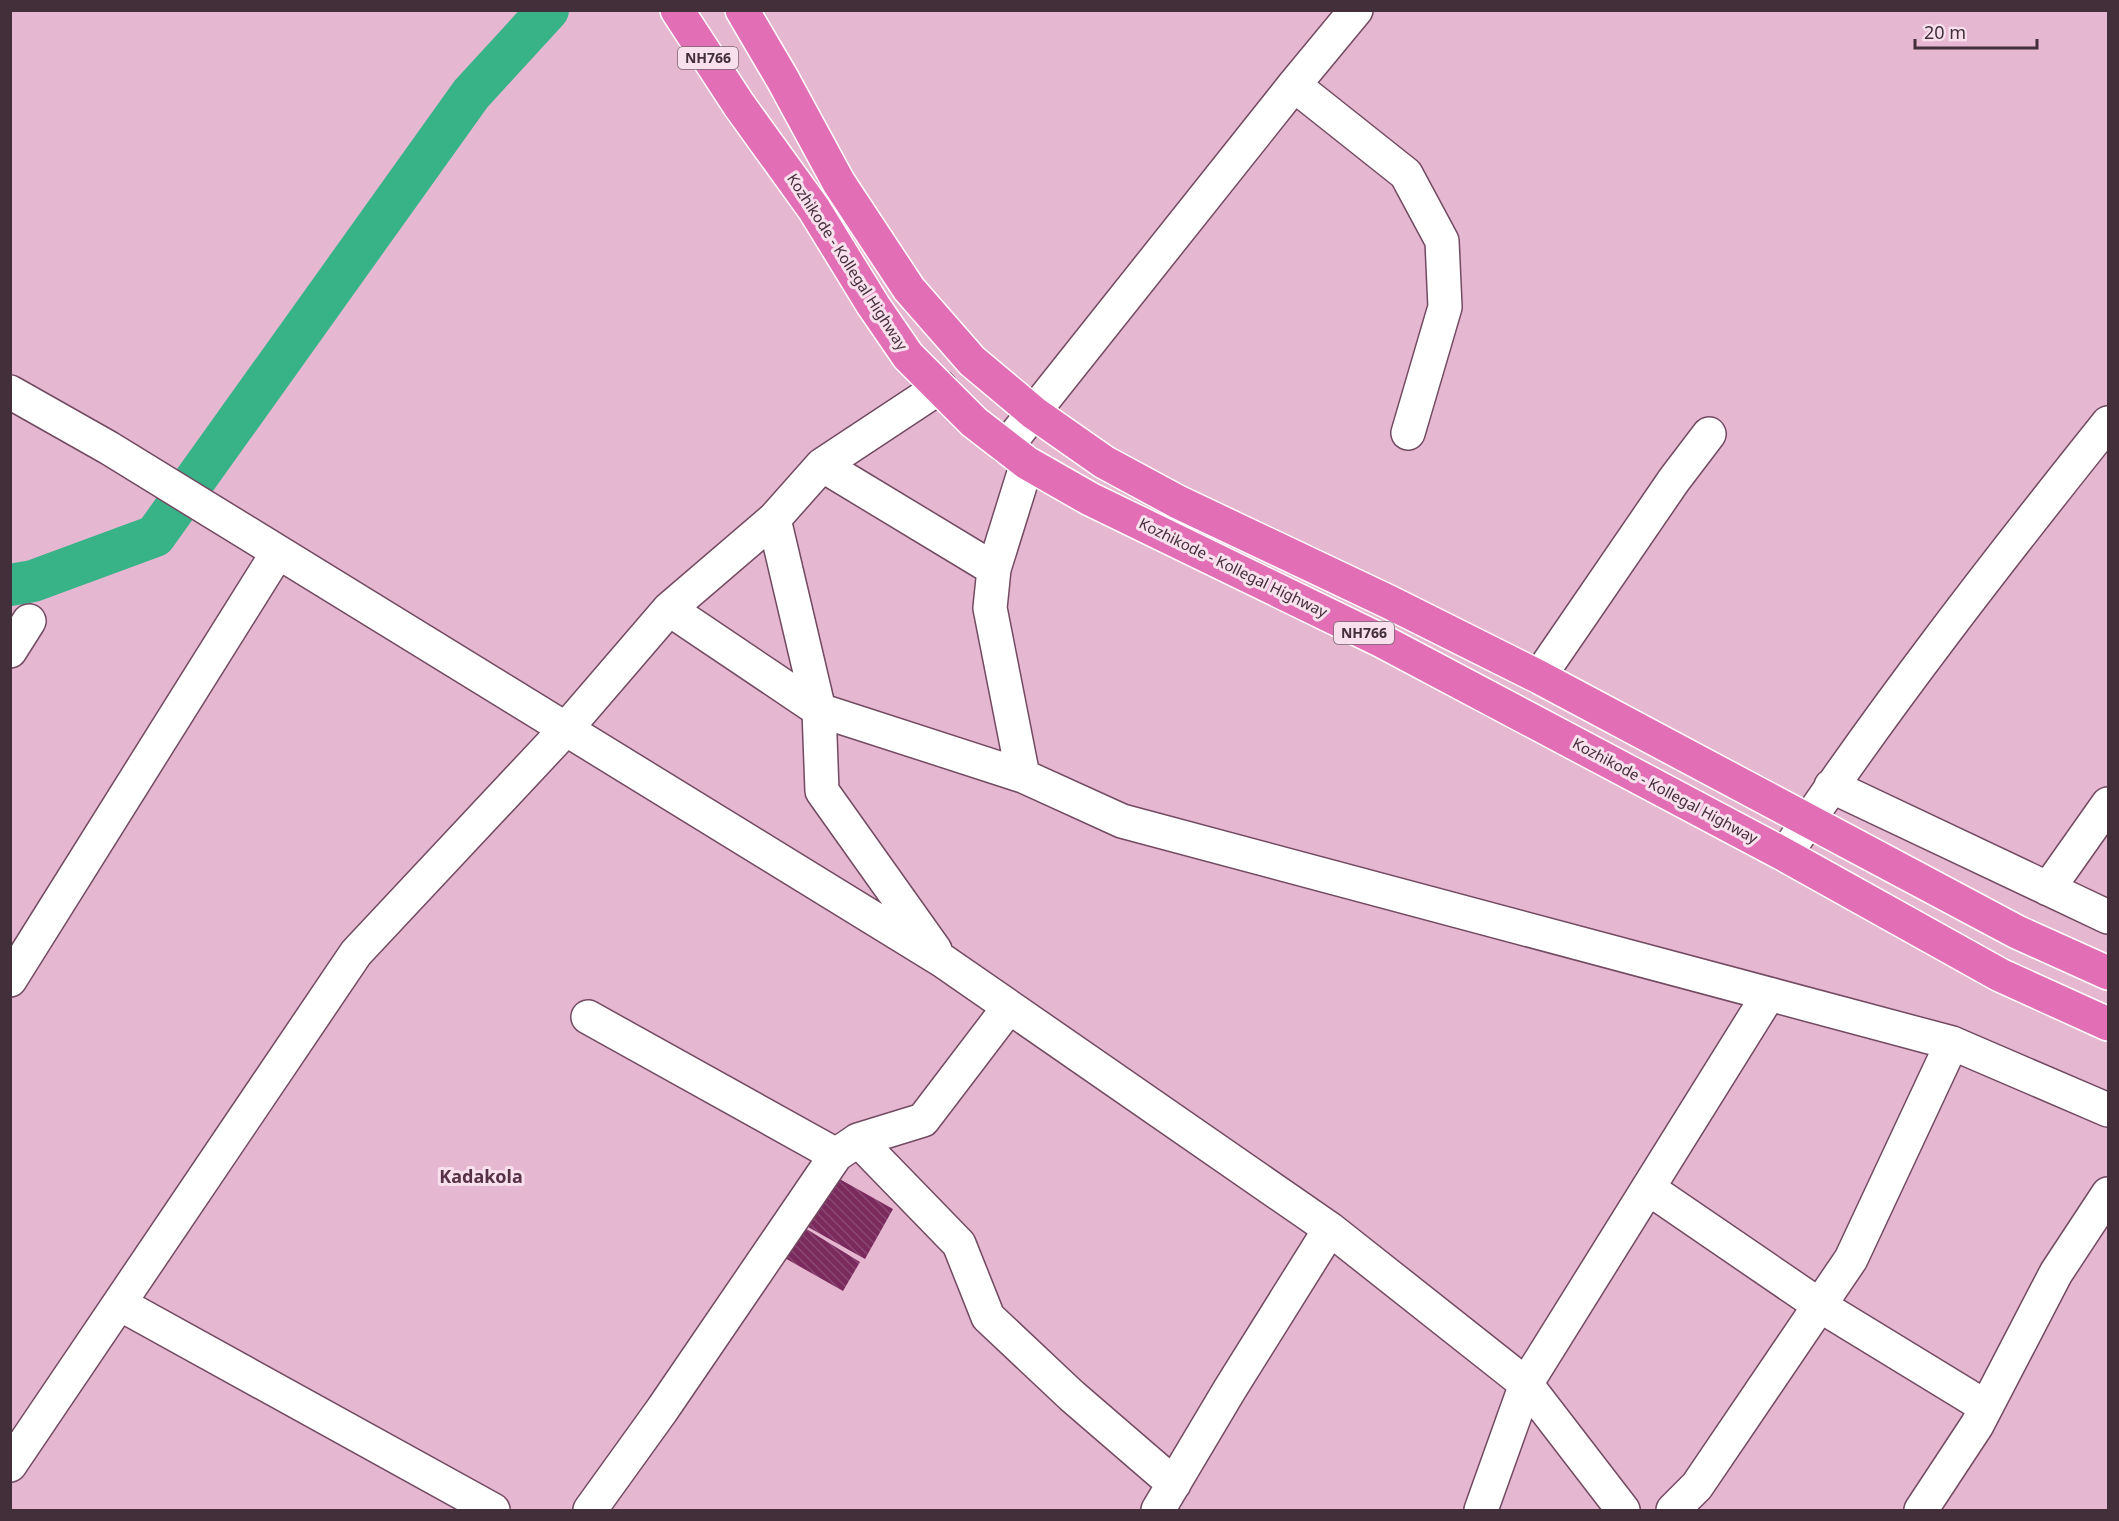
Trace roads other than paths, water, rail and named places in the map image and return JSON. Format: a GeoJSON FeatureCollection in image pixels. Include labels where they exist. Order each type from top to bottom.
{"type":"FeatureCollection","features":[{"type":"Feature","properties":{"kind":"highway","name":"Kozhikode - Kollegal Highway"},"geometry":{"type":"LineString","coordinates":[[677,10],[739,105],[814,209],[873,305],[909,356],[974,422],[1016,455],[1090,499],[1382,641],[1785,855],[2000,975],[2109,1024]]}},
{"type":"Feature","properties":{"kind":"highway","name":"NH766"},"geometry":{"type":"LineString","coordinates":[[742,10],[839,183],[909,289],[972,361],[1034,413],[1104,462],[1178,502],[1389,602],[1539,677],[2018,932],[2109,973]]}},
{"type":"Feature","properties":{"kind":"street"},"geometry":{"type":"LineString","coordinates":[[1023,776],[990,608],[994,569],[1016,455],[1034,413],[1356,10]]}},
{"type":"Feature","properties":{"kind":"street"},"geometry":{"type":"LineString","coordinates":[[1294,85],[1406,174],[1442,241],[1445,307],[1408,433]]}},
{"type":"Feature","properties":{"kind":"street"},"geometry":{"type":"LineString","coordinates":[[10,1466],[356,953],[565,730],[669,609],[774,519],[822,465],[940,387]]}},
{"type":"Feature","properties":{"kind":"street"},"geometry":{"type":"LineString","coordinates":[[10,392],[109,448],[942,961],[1330,1229],[1526,1384],[1623,1510]]}},
{"type":"Feature","properties":{"kind":"street"},"geometry":{"type":"LineString","coordinates":[[1785,855],[1831,786],[2015,540],[2109,423]]}},
{"type":"Feature","properties":{"kind":"street"},"geometry":{"type":"LineString","coordinates":[[1539,677],[1708,434]]}},
{"type":"Feature","properties":{"kind":"street"},"geometry":{"type":"LineString","coordinates":[[822,465],[994,569]]}},
{"type":"Feature","properties":{"kind":"street"},"geometry":{"type":"LineString","coordinates":[[774,519],[819,710],[822,791],[942,961]]}},
{"type":"Feature","properties":{"kind":"street"},"geometry":{"type":"LineString","coordinates":[[10,980],[268,546]]}},
{"type":"Feature","properties":{"kind":"street"},"geometry":{"type":"LineString","coordinates":[[669,609],[819,710],[1023,776],[1122,821],[1952,1043],[2109,1110]]}},
{"type":"Feature","properties":{"kind":"street"},"geometry":{"type":"LineString","coordinates":[[10,651],[29,621]]}},
{"type":"Feature","properties":{"kind":"street"},"geometry":{"type":"LineString","coordinates":[[1831,786],[2109,917]]}},
{"type":"Feature","properties":{"kind":"street"},"geometry":{"type":"LineString","coordinates":[[2048,889],[2109,804]]}},
{"type":"Feature","properties":{"kind":"street"},"geometry":{"type":"LineString","coordinates":[[1481,1510],[1526,1384],[1769,994]]}},
{"type":"Feature","properties":{"kind":"street"},"geometry":{"type":"LineString","coordinates":[[590,1510],[847,1148],[923,1120],[1009,1007]]}},
{"type":"Feature","properties":{"kind":"street"},"geometry":{"type":"LineString","coordinates":[[588,1017],[847,1148],[958,1244],[988,1317],[1072,1396],[1166,1497],[1330,1229]]}},
{"type":"Feature","properties":{"kind":"street"},"geometry":{"type":"LineString","coordinates":[[1673,1510],[1697,1486],[1851,1259],[1952,1043]]}},
{"type":"Feature","properties":{"kind":"street"},"geometry":{"type":"LineString","coordinates":[[1648,1188],[1819,1305],[1986,1407]]}},
{"type":"Feature","properties":{"kind":"street"},"geometry":{"type":"LineString","coordinates":[[1921,1510],[1986,1407],[2056,1273],[2109,1194]]}},
{"type":"Feature","properties":{"kind":"street"},"geometry":{"type":"LineString","coordinates":[[120,1304],[493,1510]]}},
{"type":"Feature","properties":{"kind":"waterway"},"geometry":{"type":"LineString","coordinates":[[10,585],[33,581],[155,536],[471,94],[548,10]]}},
{"type":"Feature","properties":{"kind":"district","name":"Kadakola"},"geometry":{"type":"Point","coordinates":[481,1177]}}]}
